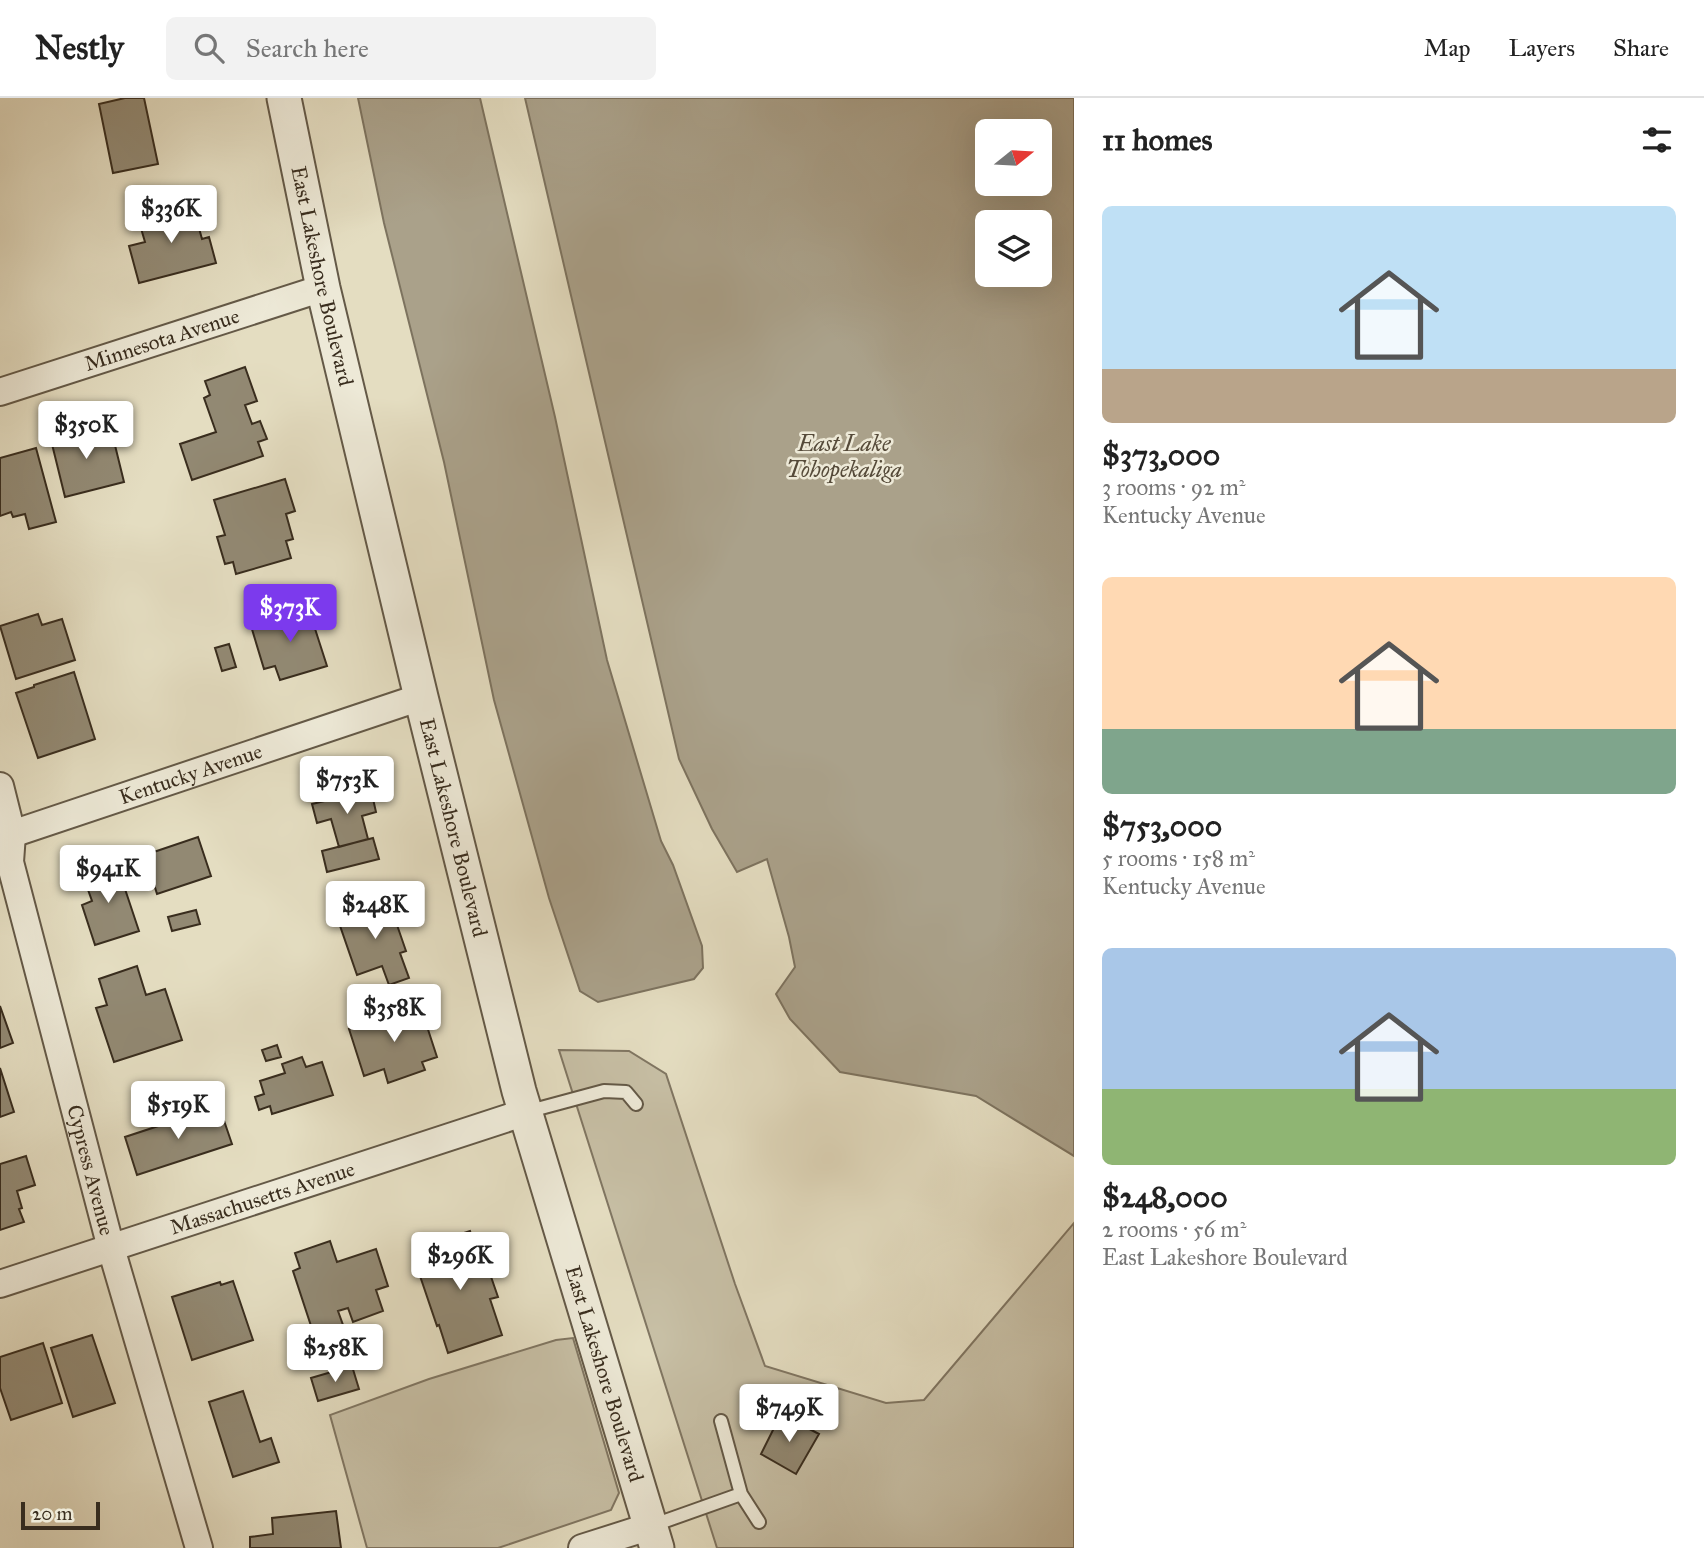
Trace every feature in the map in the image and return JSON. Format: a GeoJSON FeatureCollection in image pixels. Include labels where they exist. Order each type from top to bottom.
{"type":"FeatureCollection","features":[{"type":"Feature","properties":{"kind":"street","name":"East Lakeshore Boulevard"},"geometry":{"type":"LineString","coordinates":[[284,98],[323,288],[519,1091],[654,1537]]}},
{"type":"Feature","properties":{"kind":"street","name":"Minnesota Avenue"},"geometry":{"type":"LineString","coordinates":[[0,392],[323,288]]}},
{"type":"Feature","properties":{"kind":"street","name":"Kentucky Avenue"},"geometry":{"type":"LineString","coordinates":[[6,836],[421,697]]}},
{"type":"Feature","properties":{"kind":"street","name":"Cypress Avenue"},"geometry":{"type":"LineString","coordinates":[[0,786],[10,862],[111,1248],[200,1548]]}},
{"type":"Feature","properties":{"kind":"street","name":"Massachusetts Avenue"},"geometry":{"type":"LineString","coordinates":[[0,1284],[526,1112]]}},
{"type":"Feature","properties":{"kind":"street"},"geometry":{"type":"LineString","coordinates":[[582,1548],[654,1537]]}},
{"type":"Feature","properties":{"kind":"lane"},"geometry":{"type":"LineString","coordinates":[[526,1112],[604,1091],[626,1093],[636,1104]]}},
{"type":"Feature","properties":{"kind":"lane"},"geometry":{"type":"LineString","coordinates":[[721,1421],[741,1494],[759,1522]]}},
{"type":"Feature","properties":{"kind":"lane"},"geometry":{"type":"LineString","coordinates":[[654,1537],[741,1494]]}},
{"type":"Feature","properties":{"kind":"shaded area"},"geometry":{"type":"Polygon","coordinates":[[[559,1050],[629,1051],[666,1074],[765,1366],[886,1403],[924,1400],[1074,1223],[1074,1548],[717,1548],[559,1050]]]}},
{"type":"Feature","properties":{"kind":"shaded area"},"geometry":{"type":"Polygon","coordinates":[[[573,1338],[619,1493],[611,1510],[498,1548],[367,1548],[330,1415],[429,1379],[556,1340],[573,1338]]]}},
{"type":"Feature","properties":{"kind":"water"},"geometry":{"type":"Polygon","coordinates":[[[358,98],[480,98],[555,417],[607,660],[661,841],[673,865],[702,946],[703,968],[694,979],[598,1002],[580,991],[549,898],[494,700],[444,462],[384,223],[358,98]]]}},
{"type":"Feature","properties":{"kind":"water","name":"East Lake Tohopekaliga"},"geometry":{"type":"Polygon","coordinates":[[[525,98],[1074,98],[1074,1156],[976,1096],[840,1072],[790,1019],[776,994],[795,967],[767,859],[737,872],[712,829],[679,759],[525,98]]]}},
{"type":"Feature","properties":{"kind":"building"},"geometry":{"type":"Polygon","coordinates":[[[125,98],[144,98],[158,164],[113,173],[99,104],[125,98]]]}},
{"type":"Feature","properties":{"kind":"building"},"geometry":{"type":"Polygon","coordinates":[[[192,203],[202,239],[209,237],[216,263],[139,283],[129,246],[145,242],[138,218],[192,203]]]}},
{"type":"Feature","properties":{"kind":"building"},"geometry":{"type":"Polygon","coordinates":[[[245,367],[257,401],[245,405],[252,424],[260,421],[267,439],[258,442],[263,456],[192,480],[180,444],[216,432],[204,398],[210,395],[205,381],[245,367]]]}},
{"type":"Feature","properties":{"kind":"building"},"geometry":{"type":"Polygon","coordinates":[[[83,428],[85,435],[111,429],[124,482],[65,497],[50,436],[83,428]]]}},
{"type":"Feature","properties":{"kind":"building"},"geometry":{"type":"Polygon","coordinates":[[[36,448],[56,522],[29,529],[25,514],[13,517],[11,512],[0,516],[0,458],[36,448]]]}},
{"type":"Feature","properties":{"kind":"building"},"geometry":{"type":"Polygon","coordinates":[[[285,479],[295,511],[286,514],[293,539],[286,541],[291,558],[236,574],[233,562],[225,564],[217,537],[225,535],[214,500],[285,479]]]}},
{"type":"Feature","properties":{"kind":"building"},"geometry":{"type":"Polygon","coordinates":[[[308,607],[327,666],[280,680],[275,666],[264,669],[251,626],[308,607]]]}},
{"type":"Feature","properties":{"kind":"building"},"geometry":{"type":"Polygon","coordinates":[[[38,614],[42,625],[62,619],[75,660],[16,679],[0,626],[38,614]]]}},
{"type":"Feature","properties":{"kind":"building"},"geometry":{"type":"Polygon","coordinates":[[[229,644],[236,667],[222,671],[215,648],[229,644]]]}},
{"type":"Feature","properties":{"kind":"building"},"geometry":{"type":"Polygon","coordinates":[[[74,672],[95,739],[38,758],[16,693],[74,672]]]}},
{"type":"Feature","properties":{"kind":"building"},"geometry":{"type":"Polygon","coordinates":[[[371,790],[376,812],[362,816],[368,839],[339,847],[331,819],[317,823],[312,804],[371,790]]]}},
{"type":"Feature","properties":{"kind":"building"},"geometry":{"type":"Polygon","coordinates":[[[198,837],[211,876],[157,894],[145,855],[198,837]]]}},
{"type":"Feature","properties":{"kind":"building"},"geometry":{"type":"Polygon","coordinates":[[[373,838],[379,859],[327,872],[322,851],[373,838]]]}},
{"type":"Feature","properties":{"kind":"building"},"geometry":{"type":"Polygon","coordinates":[[[116,862],[139,931],[95,945],[82,905],[92,901],[82,873],[116,862]]]}},
{"type":"Feature","properties":{"kind":"building"},"geometry":{"type":"Polygon","coordinates":[[[388,899],[406,951],[400,953],[409,978],[389,985],[382,966],[357,975],[337,917],[388,899]]]}},
{"type":"Feature","properties":{"kind":"building"},"geometry":{"type":"Polygon","coordinates":[[[196,910],[200,924],[172,931],[168,917],[196,910]]]}},
{"type":"Feature","properties":{"kind":"building"},"geometry":{"type":"Polygon","coordinates":[[[137,966],[146,995],[165,989],[182,1040],[114,1062],[96,1008],[107,1005],[99,979],[137,966]]]}},
{"type":"Feature","properties":{"kind":"building"},"geometry":{"type":"Polygon","coordinates":[[[420,1005],[437,1057],[422,1062],[425,1070],[388,1083],[384,1069],[364,1076],[349,1029],[420,1005]]]}},
{"type":"Feature","properties":{"kind":"building"},"geometry":{"type":"Polygon","coordinates":[[[0,1006],[13,1043],[0,1048],[0,1006]]]}},
{"type":"Feature","properties":{"kind":"building"},"geometry":{"type":"Polygon","coordinates":[[[277,1045],[281,1057],[266,1061],[262,1050],[277,1045]]]}},
{"type":"Feature","properties":{"kind":"building"},"geometry":{"type":"Polygon","coordinates":[[[302,1057],[306,1067],[322,1062],[333,1095],[272,1114],[270,1106],[259,1110],[255,1097],[264,1094],[260,1081],[285,1073],[282,1064],[302,1057]]]}},
{"type":"Feature","properties":{"kind":"building"},"geometry":{"type":"Polygon","coordinates":[[[0,1068],[14,1112],[0,1117],[0,1068]]]}},
{"type":"Feature","properties":{"kind":"building"},"geometry":{"type":"Polygon","coordinates":[[[219,1106],[232,1144],[137,1175],[125,1137],[219,1106]]]}},
{"type":"Feature","properties":{"kind":"building"},"geometry":{"type":"Polygon","coordinates":[[[26,1156],[35,1185],[17,1191],[24,1222],[0,1230],[0,1164],[26,1156]]]}},
{"type":"Feature","properties":{"kind":"building"},"geometry":{"type":"Polygon","coordinates":[[[470,1231],[484,1273],[489,1271],[498,1297],[490,1299],[502,1335],[448,1353],[419,1273],[429,1270],[421,1247],[470,1231]]]}},
{"type":"Feature","properties":{"kind":"building"},"geometry":{"type":"Polygon","coordinates":[[[330,1241],[337,1262],[376,1249],[388,1286],[376,1290],[383,1311],[353,1322],[348,1308],[338,1311],[343,1325],[314,1335],[293,1271],[300,1268],[295,1253],[330,1241]]]}},
{"type":"Feature","properties":{"kind":"building"},"geometry":{"type":"Polygon","coordinates":[[[233,1281],[253,1340],[192,1360],[172,1297],[220,1282],[221,1285],[233,1281]]]}},
{"type":"Feature","properties":{"kind":"building"},"geometry":{"type":"Polygon","coordinates":[[[92,1335],[115,1403],[73,1417],[51,1348],[92,1335]]]}},
{"type":"Feature","properties":{"kind":"building"},"geometry":{"type":"Polygon","coordinates":[[[43,1343],[62,1403],[11,1420],[0,1388],[0,1357],[43,1343]]]}},
{"type":"Feature","properties":{"kind":"building"},"geometry":{"type":"Polygon","coordinates":[[[352,1366],[359,1389],[318,1401],[311,1378],[352,1366]]]}},
{"type":"Feature","properties":{"kind":"building"},"geometry":{"type":"Polygon","coordinates":[[[243,1391],[260,1442],[271,1438],[279,1462],[233,1477],[209,1402],[243,1391]]]}},
{"type":"Feature","properties":{"kind":"building"},"geometry":{"type":"Polygon","coordinates":[[[781,1414],[819,1434],[796,1474],[761,1454],[781,1414]]]}},
{"type":"Feature","properties":{"kind":"building"},"geometry":{"type":"Polygon","coordinates":[[[336,1511],[341,1548],[250,1548],[250,1537],[273,1534],[272,1518],[336,1511]]]}}]}
